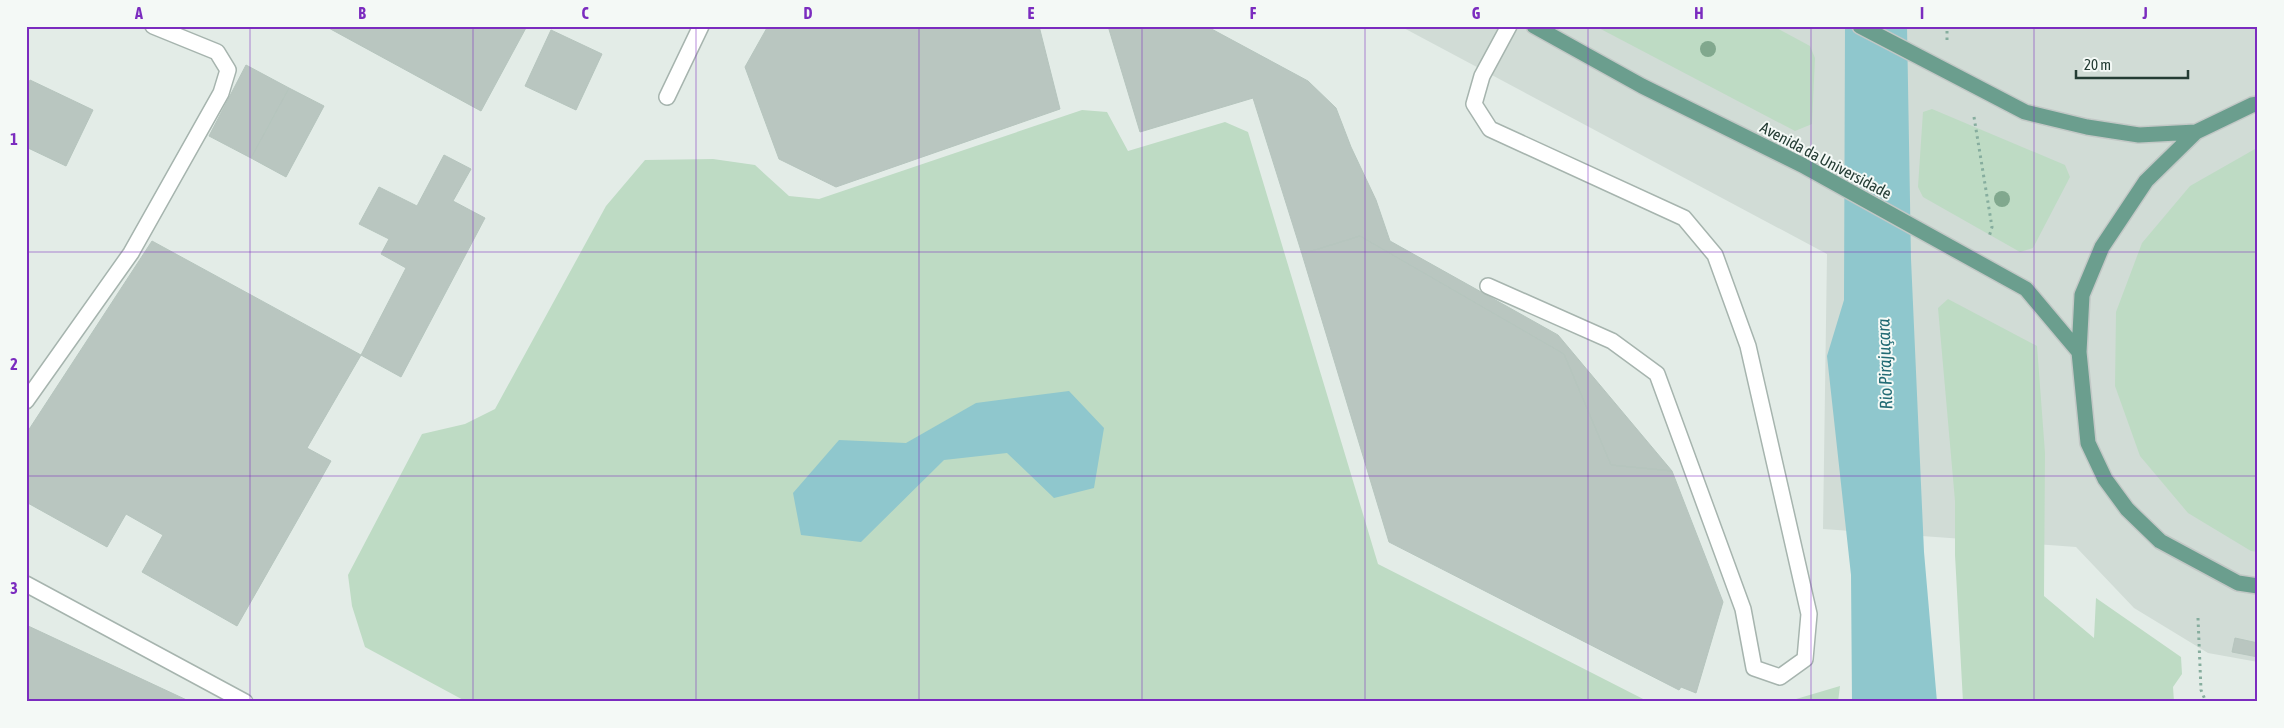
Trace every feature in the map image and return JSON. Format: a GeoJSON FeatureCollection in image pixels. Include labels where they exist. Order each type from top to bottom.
{"type":"FeatureCollection","features":[{"type":"Feature","properties":{"kind":"main road","name":"Avenida da Universidade"},"geometry":{"type":"LineString","coordinates":[[1534,26],[1642,86],[1802,165],[2026,288],[2079,352]]}},
{"type":"Feature","properties":{"kind":"main road"},"geometry":{"type":"LineString","coordinates":[[1860,26],[2025,112],[2087,128],[2139,135],[2196,132]]}},
{"type":"Feature","properties":{"kind":"main road"},"geometry":{"type":"LineString","coordinates":[[2258,104],[2252,105],[2196,132],[2146,181],[2102,247],[2082,295],[2079,352],[2088,443],[2105,480],[2127,509],[2160,541],[2238,583],[2258,586]]}},
{"type":"Feature","properties":{"kind":"lane"},"geometry":{"type":"LineString","coordinates":[[26,401],[131,253],[221,93],[228,70],[217,52],[153,26]]}},
{"type":"Feature","properties":{"kind":"lane"},"geometry":{"type":"LineString","coordinates":[[667,97],[701,26]]}},
{"type":"Feature","properties":{"kind":"lane"},"geometry":{"type":"LineString","coordinates":[[1488,286],[1612,341],[1657,374],[1743,610],[1754,668],[1780,677],[1805,659],[1809,614],[1807,605],[1748,346],[1715,255],[1684,218],[1490,129],[1474,104],[1482,76],[1509,26]]}},
{"type":"Feature","properties":{"kind":"lane"},"geometry":{"type":"LineString","coordinates":[[26,584],[245,702]]}},
{"type":"Feature","properties":{"kind":"path"},"geometry":{"type":"LineString","coordinates":[[1969,83],[1992,227],[1980,263]]}},
{"type":"Feature","properties":{"kind":"path"},"geometry":{"type":"LineString","coordinates":[[2198,618],[2201,690],[2206,702]]}},
{"type":"Feature","properties":{"kind":"shaded area"},"geometry":{"type":"Polygon","coordinates":[[[1400,26],[2258,26],[2258,662],[2208,653],[2134,608],[2076,547],[1823,529],[1827,254],[1400,26]]]}},
{"type":"Feature","properties":{"kind":"green space"},"geometry":{"type":"Polygon","coordinates":[[[1595,26],[1773,26],[1810,46],[1815,58],[1812,124],[1795,131],[1595,26]]]}},
{"type":"Feature","properties":{"kind":"green space"},"geometry":{"type":"Polygon","coordinates":[[[1932,109],[2065,165],[2070,177],[2033,248],[2020,252],[1923,197],[1918,187],[1923,112],[1932,109]]]}},
{"type":"Feature","properties":{"kind":"green space"},"geometry":{"type":"Polygon","coordinates":[[[1082,110],[1107,112],[1128,151],[1225,122],[1248,132],[1378,564],[1649,702],[467,702],[365,647],[352,606],[348,575],[422,434],[465,424],[495,409],[606,206],[645,160],[713,159],[755,165],[789,196],[819,199],[1082,110]]]}},
{"type":"Feature","properties":{"kind":"green space"},"geometry":{"type":"Polygon","coordinates":[[[2258,149],[2258,552],[2251,551],[2188,513],[2140,456],[2115,386],[2116,312],[2142,243],[2190,186],[2258,149]]]}},
{"type":"Feature","properties":{"kind":"green space"},"geometry":{"type":"Polygon","coordinates":[[[1948,299],[2037,346],[2045,453],[2044,596],[2094,638],[2096,598],[2181,657],[2182,674],[2173,687],[2174,702],[1963,702],[1955,555],[1955,501],[1938,308],[1948,299]]]}},
{"type":"Feature","properties":{"kind":"green space"},"geometry":{"type":"Polygon","coordinates":[[[1840,686],[1838,702],[1786,702],[1840,686]]]}},
{"type":"Feature","properties":{"kind":"water","name":"Rio Pirajuçara"},"geometry":{"type":"Polygon","coordinates":[[[1845,26],[1907,26],[1911,259],[1924,552],[1937,702],[1852,702],[1851,575],[1827,356],[1844,300],[1845,26]]]}},
{"type":"Feature","properties":{"kind":"water"},"geometry":{"type":"Polygon","coordinates":[[[1069,391],[1104,428],[1094,488],[1054,498],[1007,453],[944,460],[861,542],[801,535],[793,493],[839,440],[906,443],[976,403],[1069,391]]]}},
{"type":"Feature","properties":{"kind":"building"},"geometry":{"type":"Polygon","coordinates":[[[325,26],[527,26],[481,111],[325,26]]]}},
{"type":"Feature","properties":{"kind":"building"},"geometry":{"type":"Polygon","coordinates":[[[768,26],[1039,26],[1060,109],[836,187],[779,159],[745,67],[768,26]]]}},
{"type":"Feature","properties":{"kind":"building"},"geometry":{"type":"Polygon","coordinates":[[[1108,26],[1206,26],[1308,81],[1336,108],[1351,147],[1376,200],[1390,241],[1558,335],[1672,471],[1611,465],[1564,354],[1360,236],[1302,254],[1253,98],[1140,132],[1108,26]]]}},
{"type":"Feature","properties":{"kind":"building"},"geometry":{"type":"Polygon","coordinates":[[[551,30],[602,54],[576,110],[525,86],[551,30]]]}},
{"type":"Feature","properties":{"kind":"building"},"geometry":{"type":"Polygon","coordinates":[[[246,65],[289,88],[251,158],[209,136],[246,65]]]}},
{"type":"Feature","properties":{"kind":"building"},"geometry":{"type":"Polygon","coordinates":[[[30,80],[93,110],[66,166],[26,147],[26,89],[30,80]]]}},
{"type":"Feature","properties":{"kind":"building"},"geometry":{"type":"Polygon","coordinates":[[[289,88],[324,106],[286,177],[251,158],[289,88]]]}},
{"type":"Feature","properties":{"kind":"building"},"geometry":{"type":"Polygon","coordinates":[[[444,155],[471,169],[453,201],[485,218],[401,377],[361,355],[406,268],[381,254],[389,239],[359,224],[379,187],[417,206],[444,155]]]}},
{"type":"Feature","properties":{"kind":"building"},"geometry":{"type":"Polygon","coordinates":[[[1360,236],[1564,354],[1611,465],[1672,471],[1723,602],[1696,693],[1681,687],[1679,690],[1389,542],[1302,254],[1360,236]]]}},
{"type":"Feature","properties":{"kind":"building"},"geometry":{"type":"Polygon","coordinates":[[[152,241],[361,355],[307,448],[331,461],[237,626],[142,572],[163,535],[126,514],[107,547],[26,502],[26,434],[152,241]]]}},
{"type":"Feature","properties":{"kind":"building"},"geometry":{"type":"Polygon","coordinates":[[[26,625],[191,702],[26,702],[26,625]]]}},
{"type":"Feature","properties":{"kind":"building"},"geometry":{"type":"Polygon","coordinates":[[[2235,638],[2258,643],[2258,657],[2232,652],[2235,638]]]}}]}
